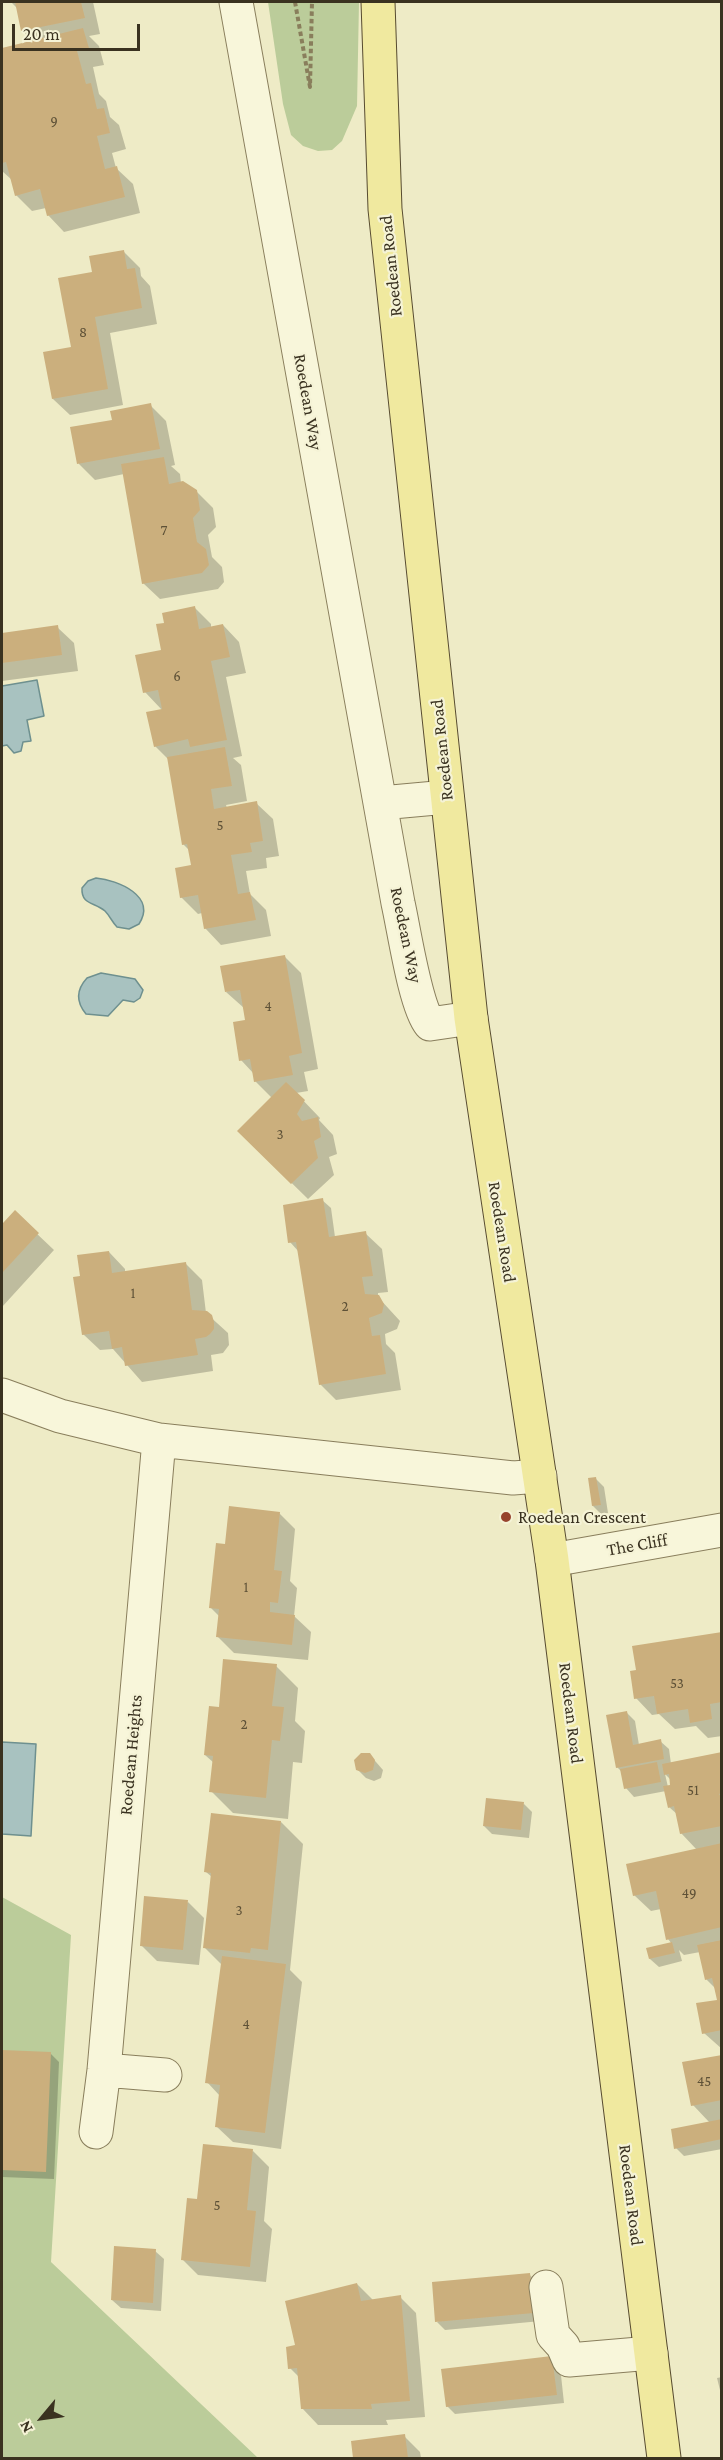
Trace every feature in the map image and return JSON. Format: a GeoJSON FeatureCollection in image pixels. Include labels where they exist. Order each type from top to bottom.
{"type":"FeatureCollection","features":[{"type":"Feature","properties":{"kind":"main road","name":"Roedean Road"},"geometry":{"type":"LineString","coordinates":[[378,2],[384,209],[471,1018],[552,1560],[664,2458]]}},
{"type":"Feature","properties":{"kind":"street","name":"Roedean Way"},"geometry":{"type":"LineString","coordinates":[[236,2],[398,903],[420,1001],[430,1024],[471,1018]]}},
{"type":"Feature","properties":{"kind":"street"},"geometry":{"type":"LineString","coordinates":[[381,803],[447,797]]}},
{"type":"Feature","properties":{"kind":"street"},"geometry":{"type":"LineString","coordinates":[[2,1395],[60,1416],[159,1440],[513,1478],[540,1476]]}},
{"type":"Feature","properties":{"kind":"street","name":"Roedean Heights"},"geometry":{"type":"LineString","coordinates":[[96,2132],[104,2070],[159,1440]]}},
{"type":"Feature","properties":{"kind":"street","name":"The Cliff"},"geometry":{"type":"LineString","coordinates":[[552,1560],[722,1530]]}},
{"type":"Feature","properties":{"kind":"street"},"geometry":{"type":"LineString","coordinates":[[104,2070],[165,2074]]}},
{"type":"Feature","properties":{"kind":"street"},"geometry":{"type":"LineString","coordinates":[[546,2287],[553,2336],[563,2346],[569,2360],[651,2353]]}},
{"type":"Feature","properties":{"kind":"path"},"geometry":{"type":"LineString","coordinates":[[296,2],[310,87],[312,2]]}},
{"type":"Feature","properties":{"kind":"green space"},"geometry":{"type":"Polygon","coordinates":[[[268,2],[359,2],[357,106],[342,141],[332,150],[318,151],[303,146],[291,135],[283,104],[268,2]]]}},
{"type":"Feature","properties":{"kind":"green space"},"geometry":{"type":"Polygon","coordinates":[[[2,1897],[71,1935],[51,2262],[258,2458],[2,2458],[2,1897]]]}},
{"type":"Feature","properties":{"kind":"water"},"geometry":{"type":"Polygon","coordinates":[[[37,680],[44,716],[27,720],[31,741],[23,742],[21,751],[14,753],[7,745],[2,746],[2,686],[37,680]]]}},
{"type":"Feature","properties":{"kind":"water"},"geometry":{"type":"Polygon","coordinates":[[[96,878],[124,886],[139,898],[143,905],[143,914],[139,924],[129,929],[117,927],[105,911],[84,898],[82,888],[88,881],[96,878]]]}},
{"type":"Feature","properties":{"kind":"water"},"geometry":{"type":"Polygon","coordinates":[[[101,973],[135,979],[143,990],[140,998],[134,1002],[123,1000],[108,1016],[86,1014],[80,1005],[79,992],[87,978],[101,973]]]}},
{"type":"Feature","properties":{"kind":"water"},"geometry":{"type":"Polygon","coordinates":[[[2,1742],[36,1744],[31,1836],[2,1834],[2,1742]]]}},
{"type":"Feature","properties":{"kind":"building"},"geometry":{"type":"Polygon","coordinates":[[[15,2],[81,2],[85,18],[21,31],[15,2]]]}},
{"type":"Feature","properties":{"kind":"building"},"geometry":{"type":"Polygon","coordinates":[[[83,28],[89,48],[77,51],[86,84],[91,83],[97,109],[104,108],[110,133],[97,136],[105,169],[117,166],[125,197],[47,216],[40,189],[15,196],[6,162],[2,163],[2,48],[83,28]]]}},
{"type":"Feature","properties":{"kind":"building"},"geometry":{"type":"Polygon","coordinates":[[[124,250],[127,269],[135,268],[142,308],[95,317],[108,389],[52,399],[43,352],[71,347],[58,278],[92,272],[89,256],[124,250]]]}},
{"type":"Feature","properties":{"kind":"building"},"geometry":{"type":"Polygon","coordinates":[[[151,403],[160,449],[77,464],[70,427],[112,420],[110,411],[151,403]]]}},
{"type":"Feature","properties":{"kind":"building"},"geometry":{"type":"Polygon","coordinates":[[[164,457],[169,484],[183,481],[197,490],[200,510],[193,518],[197,542],[206,549],[209,565],[202,573],[142,584],[121,464],[164,457]]]}},
{"type":"Feature","properties":{"kind":"building"},"geometry":{"type":"Polygon","coordinates":[[[195,606],[199,629],[223,624],[230,657],[211,661],[227,740],[190,747],[188,739],[154,747],[146,712],[162,709],[158,690],[143,693],[135,655],[161,650],[156,624],[164,623],[162,613],[195,606]]]}},
{"type":"Feature","properties":{"kind":"building"},"geometry":{"type":"Polygon","coordinates":[[[58,625],[62,655],[2,663],[2,633],[58,625]]]}},
{"type":"Feature","properties":{"kind":"building"},"geometry":{"type":"Polygon","coordinates":[[[225,747],[232,786],[211,789],[214,809],[257,801],[263,841],[250,843],[252,852],[231,855],[238,894],[250,892],[256,920],[204,929],[198,895],[180,898],[175,868],[191,865],[187,844],[182,845],[167,757],[225,747]]]}},
{"type":"Feature","properties":{"kind":"building"},"geometry":{"type":"Polygon","coordinates":[[[285,955],[302,1053],[289,1056],[293,1075],[254,1082],[250,1059],[239,1061],[233,1022],[245,1020],[240,990],[225,992],[220,966],[285,955]]]}},
{"type":"Feature","properties":{"kind":"building"},"geometry":{"type":"Polygon","coordinates":[[[286,1082],[305,1100],[297,1114],[302,1121],[318,1117],[321,1137],[314,1141],[318,1158],[291,1184],[237,1131],[286,1082]]]}},
{"type":"Feature","properties":{"kind":"building"},"geometry":{"type":"Polygon","coordinates":[[[323,1198],[329,1237],[366,1231],[373,1276],[362,1277],[365,1294],[379,1295],[384,1304],[382,1313],[369,1318],[372,1336],[380,1335],[386,1374],[319,1385],[296,1242],[288,1243],[283,1205],[323,1198]]]}},
{"type":"Feature","properties":{"kind":"building"},"geometry":{"type":"Polygon","coordinates":[[[15,1210],[39,1233],[2,1273],[2,1221],[3,1223],[15,1210]]]}},
{"type":"Feature","properties":{"kind":"building"},"geometry":{"type":"Polygon","coordinates":[[[109,1251],[112,1273],[186,1262],[192,1310],[207,1311],[212,1315],[214,1322],[214,1329],[210,1334],[195,1339],[198,1355],[125,1366],[122,1347],[112,1349],[109,1331],[82,1335],[73,1277],[80,1276],[77,1255],[109,1251]]]}},
{"type":"Feature","properties":{"kind":"building"},"geometry":{"type":"Polygon","coordinates":[[[596,1477],[601,1505],[592,1506],[588,1478],[596,1477]]]}},
{"type":"Feature","properties":{"kind":"building"},"geometry":{"type":"Polygon","coordinates":[[[229,1506],[280,1512],[274,1570],[282,1571],[278,1603],[270,1602],[270,1612],[295,1615],[292,1645],[216,1637],[219,1609],[209,1608],[216,1543],[225,1544],[229,1506]]]}},
{"type":"Feature","properties":{"kind":"building"},"geometry":{"type":"Polygon","coordinates":[[[722,1632],[722,1702],[710,1704],[712,1719],[690,1723],[688,1709],[657,1714],[654,1696],[634,1699],[630,1671],[636,1670],[632,1646],[722,1632]]]}},
{"type":"Feature","properties":{"kind":"building"},"geometry":{"type":"Polygon","coordinates":[[[223,1659],[277,1664],[272,1706],[284,1707],[280,1741],[272,1740],[266,1798],[209,1792],[213,1756],[204,1755],[209,1706],[219,1707],[223,1659]]]}},
{"type":"Feature","properties":{"kind":"building"},"geometry":{"type":"Polygon","coordinates":[[[627,1711],[633,1745],[661,1739],[664,1759],[616,1768],[606,1715],[627,1711]]]}},
{"type":"Feature","properties":{"kind":"building"},"geometry":{"type":"Polygon","coordinates":[[[722,1752],[722,1793],[719,1794],[722,1798],[722,1826],[680,1834],[674,1806],[668,1808],[663,1786],[670,1785],[669,1774],[664,1775],[662,1764],[722,1752]]]}},
{"type":"Feature","properties":{"kind":"building"},"geometry":{"type":"Polygon","coordinates":[[[361,1753],[370,1753],[375,1760],[373,1770],[365,1773],[356,1770],[354,1760],[361,1753]]]}},
{"type":"Feature","properties":{"kind":"building"},"geometry":{"type":"Polygon","coordinates":[[[657,1762],[661,1782],[624,1789],[620,1769],[657,1762]]]}},
{"type":"Feature","properties":{"kind":"building"},"geometry":{"type":"Polygon","coordinates":[[[486,1798],[524,1802],[521,1830],[483,1826],[486,1798]]]}},
{"type":"Feature","properties":{"kind":"building"},"geometry":{"type":"Polygon","coordinates":[[[211,1813],[281,1821],[268,1950],[251,1948],[250,1953],[203,1948],[211,1873],[204,1872],[211,1813]]]}},
{"type":"Feature","properties":{"kind":"building"},"geometry":{"type":"Polygon","coordinates":[[[722,1843],[722,1927],[666,1940],[656,1891],[633,1896],[626,1864],[722,1843]]]}},
{"type":"Feature","properties":{"kind":"building"},"geometry":{"type":"Polygon","coordinates":[[[144,1896],[188,1900],[183,1950],[140,1946],[144,1896]]]}},
{"type":"Feature","properties":{"kind":"building"},"geometry":{"type":"Polygon","coordinates":[[[722,1940],[722,2030],[702,2034],[696,2003],[717,2000],[712,1978],[705,1980],[697,1945],[722,1940]]]}},
{"type":"Feature","properties":{"kind":"building"},"geometry":{"type":"Polygon","coordinates":[[[672,1942],[675,1953],[649,1959],[646,1948],[672,1942]]]}},
{"type":"Feature","properties":{"kind":"building"},"geometry":{"type":"Polygon","coordinates":[[[222,1956],[286,1964],[265,2133],[215,2127],[220,2085],[205,2083],[222,1956]]]}},
{"type":"Feature","properties":{"kind":"building"},"geometry":{"type":"Polygon","coordinates":[[[2,2050],[51,2052],[46,2172],[2,2170],[2,2050]]]}},
{"type":"Feature","properties":{"kind":"building"},"geometry":{"type":"Polygon","coordinates":[[[722,2055],[722,2100],[691,2106],[682,2062],[722,2055]]]}},
{"type":"Feature","properties":{"kind":"building"},"geometry":{"type":"Polygon","coordinates":[[[722,2119],[722,2139],[674,2149],[671,2129],[722,2119]]]}},
{"type":"Feature","properties":{"kind":"building"},"geometry":{"type":"Polygon","coordinates":[[[203,2144],[253,2149],[247,2210],[256,2211],[250,2267],[181,2260],[187,2198],[197,2199],[203,2144]]]}},
{"type":"Feature","properties":{"kind":"building"},"geometry":{"type":"Polygon","coordinates":[[[114,2246],[156,2249],[153,2303],[111,2300],[114,2246]]]}},
{"type":"Feature","properties":{"kind":"building"},"geometry":{"type":"Polygon","coordinates":[[[530,2273],[534,2313],[435,2322],[432,2282],[530,2273]]]}},
{"type":"Feature","properties":{"kind":"building"},"geometry":{"type":"Polygon","coordinates":[[[357,2283],[361,2301],[401,2295],[410,2401],[371,2404],[372,2409],[301,2409],[297,2368],[288,2369],[286,2347],[295,2345],[285,2301],[357,2283]]]}},
{"type":"Feature","properties":{"kind":"building"},"geometry":{"type":"Polygon","coordinates":[[[552,2356],[557,2395],[446,2407],[441,2369],[552,2356]]]}},
{"type":"Feature","properties":{"kind":"building"},"geometry":{"type":"Polygon","coordinates":[[[405,2434],[408,2458],[353,2458],[351,2441],[405,2434]]]}},
{"type":"Feature","properties":{"kind":"place","name":"Roedean Crescent"},"geometry":{"type":"Point","coordinates":[506,1517]}}]}
